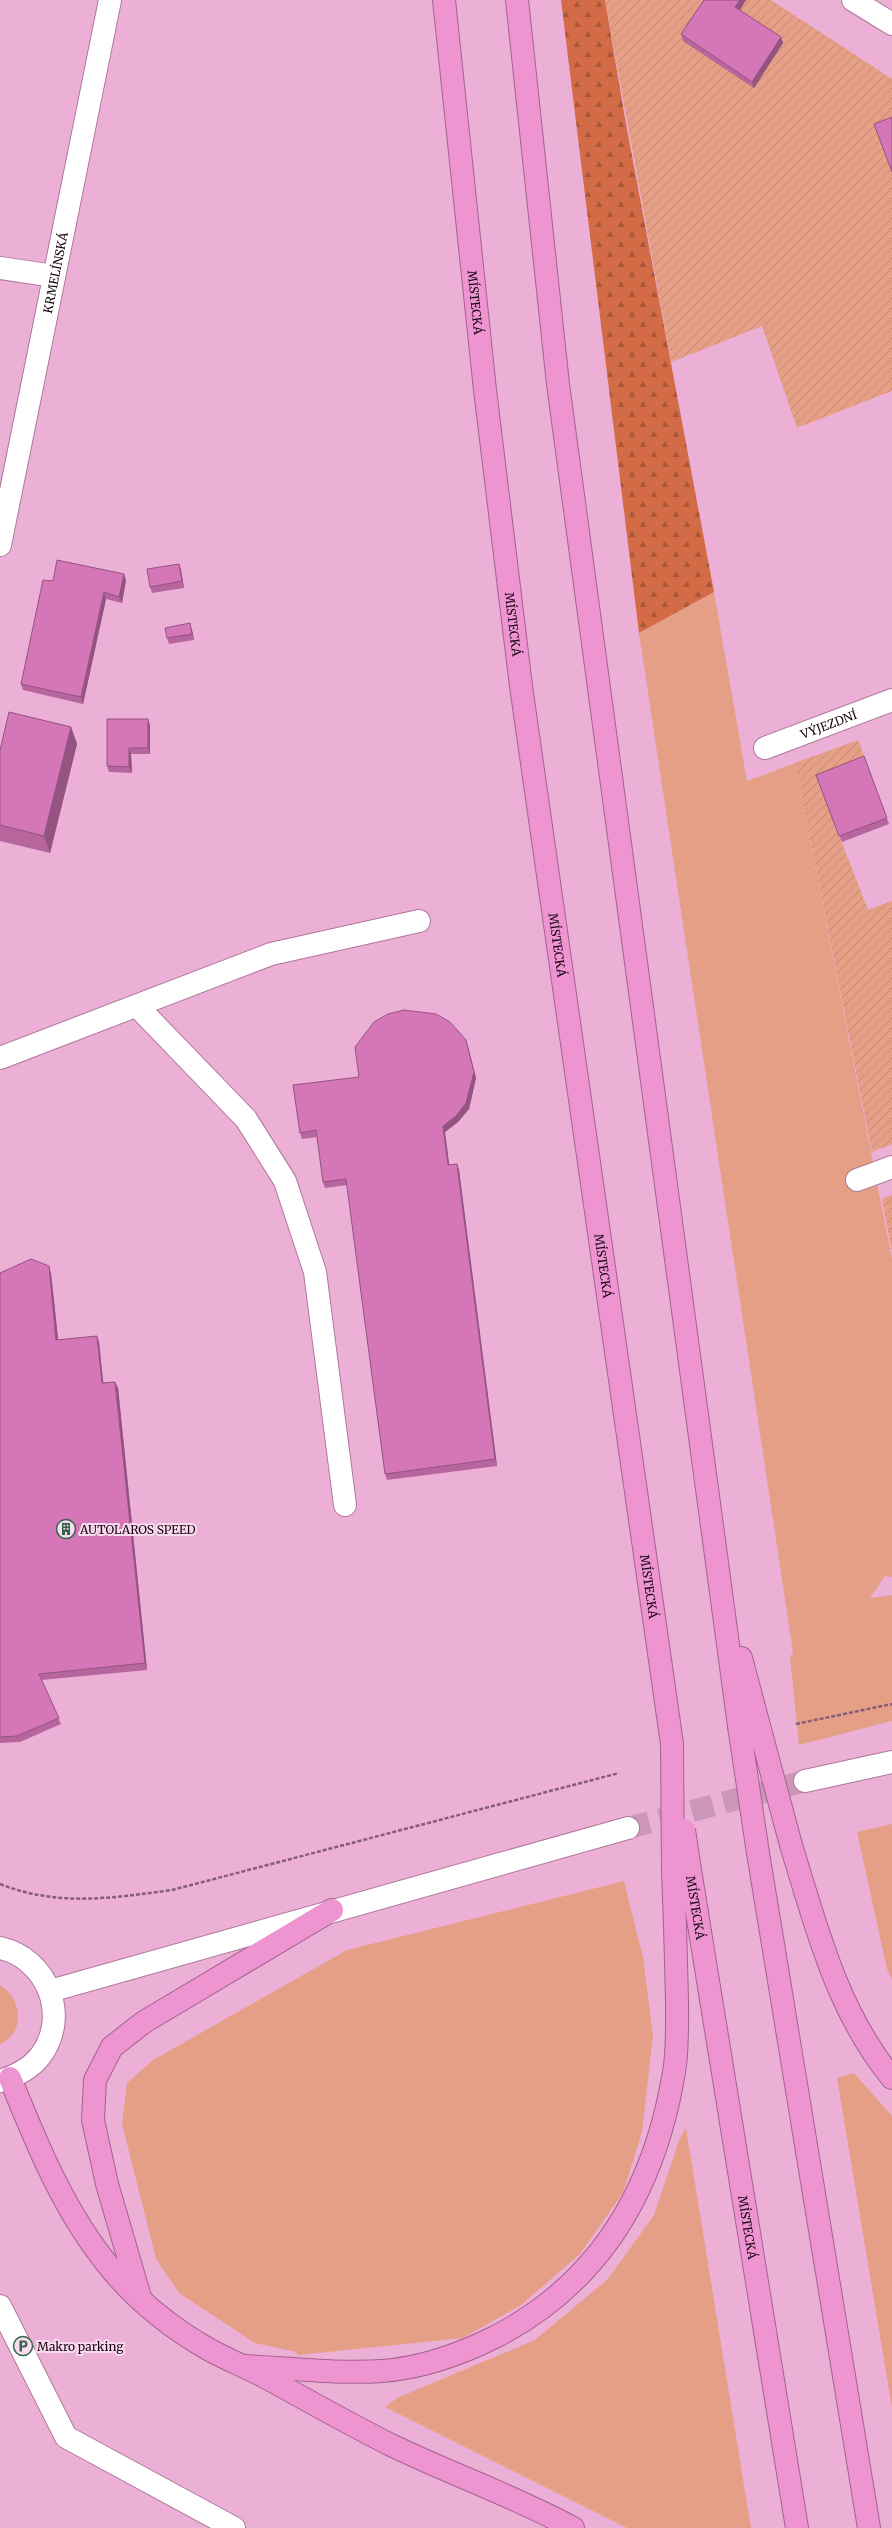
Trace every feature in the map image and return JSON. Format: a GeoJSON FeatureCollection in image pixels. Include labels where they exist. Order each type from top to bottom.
{"type":"FeatureCollection","features":[{"type":"Feature","properties":{"kind":"highway","name":"MÍSTECKÁ"},"geometry":{"type":"LineString","coordinates":[[444,0],[485,390],[521,686],[672,1744],[682,1872],[768,2352],[797,2528]]}},
{"type":"Feature","properties":{"kind":"highway"},"geometry":{"type":"LineString","coordinates":[[517,0],[558,384],[717,1566],[748,1724],[758,1853],[868,2528]]}},
{"type":"Feature","properties":{"kind":"highway"},"geometry":{"type":"LineString","coordinates":[[748,1724],[791,1845],[833,1977],[854,2022],[892,2078]]}},
{"type":"Feature","properties":{"kind":"highway"},"geometry":{"type":"LineString","coordinates":[[244,2366],[383,2371],[430,2363],[476,2347],[519,2324],[557,2297],[591,2264],[622,2223],[647,2175],[664,2124],[674,2070],[682,1872]]}},
{"type":"Feature","properties":{"kind":"highway"},"geometry":{"type":"LineString","coordinates":[[140,2300],[107,2184],[93,2120],[95,2080],[112,2048],[144,2022],[332,1910]]}},
{"type":"Feature","properties":{"kind":"highway"},"geometry":{"type":"LineString","coordinates":[[5,2080],[68,2207],[112,2271],[140,2300],[172,2325],[208,2349],[244,2366],[392,2445],[547,2514],[573,2528]]}},
{"type":"Feature","properties":{"kind":"main road","name":"KRMELÍNSKÁ"},"geometry":{"type":"LineString","coordinates":[[0,545],[110,0]]}},
{"type":"Feature","properties":{"kind":"main road"},"geometry":{"type":"LineString","coordinates":[[853,0],[892,24]]}},
{"type":"Feature","properties":{"kind":"main road"},"geometry":{"type":"LineString","coordinates":[[0,268],[54,276]]}},
{"type":"Feature","properties":{"kind":"main road","name":"VÝJEZDNÍ"},"geometry":{"type":"LineString","coordinates":[[765,748],[892,700]]}},
{"type":"Feature","properties":{"kind":"main road"},"geometry":{"type":"LineString","coordinates":[[0,1058],[271,954],[418,921]]}},
{"type":"Feature","properties":{"kind":"main road"},"geometry":{"type":"LineString","coordinates":[[137,1006],[246,1119],[285,1182],[315,1272],[345,1505]]}},
{"type":"Feature","properties":{"kind":"main road"},"geometry":{"type":"LineString","coordinates":[[857,1180],[892,1167]]}},
{"type":"Feature","properties":{"kind":"main road"},"geometry":{"type":"LineString","coordinates":[[805,1781],[892,1762]]}},
{"type":"Feature","properties":{"kind":"main road"},"geometry":{"type":"LineString","coordinates":[[50,1991],[332,1910],[628,1828]]}},
{"type":"Feature","properties":{"kind":"main road"},"geometry":{"type":"LineString","coordinates":[[0,1948],[15,1952],[26,1960],[43,1978],[50,1991],[54,2017],[48,2043],[33,2064],[5,2080]]}},
{"type":"Feature","properties":{"kind":"main road"},"geometry":{"type":"LineString","coordinates":[[0,2306],[66,2437],[234,2528]]}},
{"type":"Feature","properties":{"kind":"path"},"geometry":{"type":"LineString","coordinates":[[796,1724],[892,1704]]}},
{"type":"Feature","properties":{"kind":"path"},"geometry":{"type":"LineString","coordinates":[[0,1884],[17,1890],[58,1899],[101,1899],[172,1890],[619,1772]]}},
{"type":"Feature","properties":{"kind":"shaded area"},"geometry":{"type":"Polygon","coordinates":[[[605,0],[771,0],[892,79],[892,391],[797,428],[762,326],[671,362],[605,0]]]}},
{"type":"Feature","properties":{"kind":"shaded area"},"geometry":{"type":"Polygon","coordinates":[[[714,592],[747,781],[795,763],[892,1259],[892,1577],[885,1576],[870,1598],[892,1595],[892,1721],[799,1745],[790,1657],[793,1652],[639,633],[714,592]]]}},
{"type":"Feature","properties":{"kind":"shaded area"},"geometry":{"type":"Polygon","coordinates":[[[858,740],[867,763],[818,781],[868,910],[892,901],[892,1144],[872,1152],[795,763],[858,740]]]}},
{"type":"Feature","properties":{"kind":"shaded area"},"geometry":{"type":"Polygon","coordinates":[[[892,1195],[892,1253],[882,1199],[892,1195]]]}},
{"type":"Feature","properties":{"kind":"shaded area"},"geometry":{"type":"Polygon","coordinates":[[[892,1824],[892,1979],[887,1969],[857,1832],[892,1824]]]}},
{"type":"Feature","properties":{"kind":"shaded area"},"geometry":{"type":"Polygon","coordinates":[[[624,1881],[643,1957],[653,2036],[642,2132],[623,2193],[580,2254],[521,2305],[463,2338],[298,2355],[296,2352],[255,2343],[179,2293],[156,2259],[122,2124],[127,2083],[153,2060],[347,1950],[624,1881]]]}},
{"type":"Feature","properties":{"kind":"shaded area"},"geometry":{"type":"Polygon","coordinates":[[[0,1985],[13,1998],[17,2006],[18,2015],[14,2032],[8,2039],[0,2044],[0,1985]]]}},
{"type":"Feature","properties":{"kind":"shaded area"},"geometry":{"type":"Polygon","coordinates":[[[854,2073],[892,2116],[892,2408],[837,2078],[854,2073]]]}},
{"type":"Feature","properties":{"kind":"shaded area"},"geometry":{"type":"Polygon","coordinates":[[[686,2128],[751,2528],[627,2528],[385,2407],[397,2398],[535,2340],[608,2279],[654,2215],[680,2138],[686,2128]]]}},
{"type":"Feature","properties":{"kind":"green space"},"geometry":{"type":"Polygon","coordinates":[[[561,0],[605,0],[626,124],[714,592],[639,633],[561,0]]]}},
{"type":"Feature","properties":{"kind":"building"},"geometry":{"type":"Polygon","coordinates":[[[704,0],[740,0],[735,7],[781,37],[752,82],[681,34],[704,0]]]}},
{"type":"Feature","properties":{"kind":"building"},"geometry":{"type":"Polygon","coordinates":[[[892,117],[892,172],[874,124],[892,117]]]}},
{"type":"Feature","properties":{"kind":"building"},"geometry":{"type":"Polygon","coordinates":[[[57,560],[124,574],[119,597],[104,592],[81,697],[21,684],[43,580],[53,581],[57,560]]]}},
{"type":"Feature","properties":{"kind":"building"},"geometry":{"type":"Polygon","coordinates":[[[179,564],[182,581],[150,587],[147,569],[179,564]]]}},
{"type":"Feature","properties":{"kind":"building"},"geometry":{"type":"Polygon","coordinates":[[[190,623],[192,634],[167,638],[165,628],[190,623]]]}},
{"type":"Feature","properties":{"kind":"building"},"geometry":{"type":"Polygon","coordinates":[[[9,712],[71,727],[44,836],[0,825],[0,750],[9,712]]]}},
{"type":"Feature","properties":{"kind":"building"},"geometry":{"type":"Polygon","coordinates":[[[107,719],[148,719],[148,748],[129,748],[129,767],[107,766],[107,719]]]}},
{"type":"Feature","properties":{"kind":"building"},"geometry":{"type":"Polygon","coordinates":[[[864,756],[887,818],[839,836],[816,775],[864,756]]]}},
{"type":"Feature","properties":{"kind":"building"},"geometry":{"type":"Polygon","coordinates":[[[404,1010],[436,1014],[450,1022],[466,1040],[474,1072],[466,1103],[456,1116],[443,1126],[448,1165],[457,1164],[495,1459],[385,1474],[346,1179],[323,1182],[316,1130],[300,1133],[293,1085],[359,1077],[355,1047],[374,1022],[388,1014],[404,1010]]]}},
{"type":"Feature","properties":{"kind":"building","name":"AUTOLAROS SPEED"},"geometry":{"type":"Polygon","coordinates":[[[31,1259],[49,1266],[56,1340],[97,1336],[102,1383],[115,1382],[145,1663],[39,1674],[59,1718],[17,1736],[0,1737],[0,1273],[31,1259]]]}},
{"type":"Feature","properties":{"kind":"tunnel"},"geometry":{"type":"LineString","coordinates":[[628,1828],[805,1781]]}},
{"type":"Feature","properties":{"kind":"place","name":"AUTOLAROS SPEED"},"geometry":{"type":"Point","coordinates":[66,1529]}},
{"type":"Feature","properties":{"kind":"place","name":"Makro parking"},"geometry":{"type":"Point","coordinates":[23,2346]}}]}
